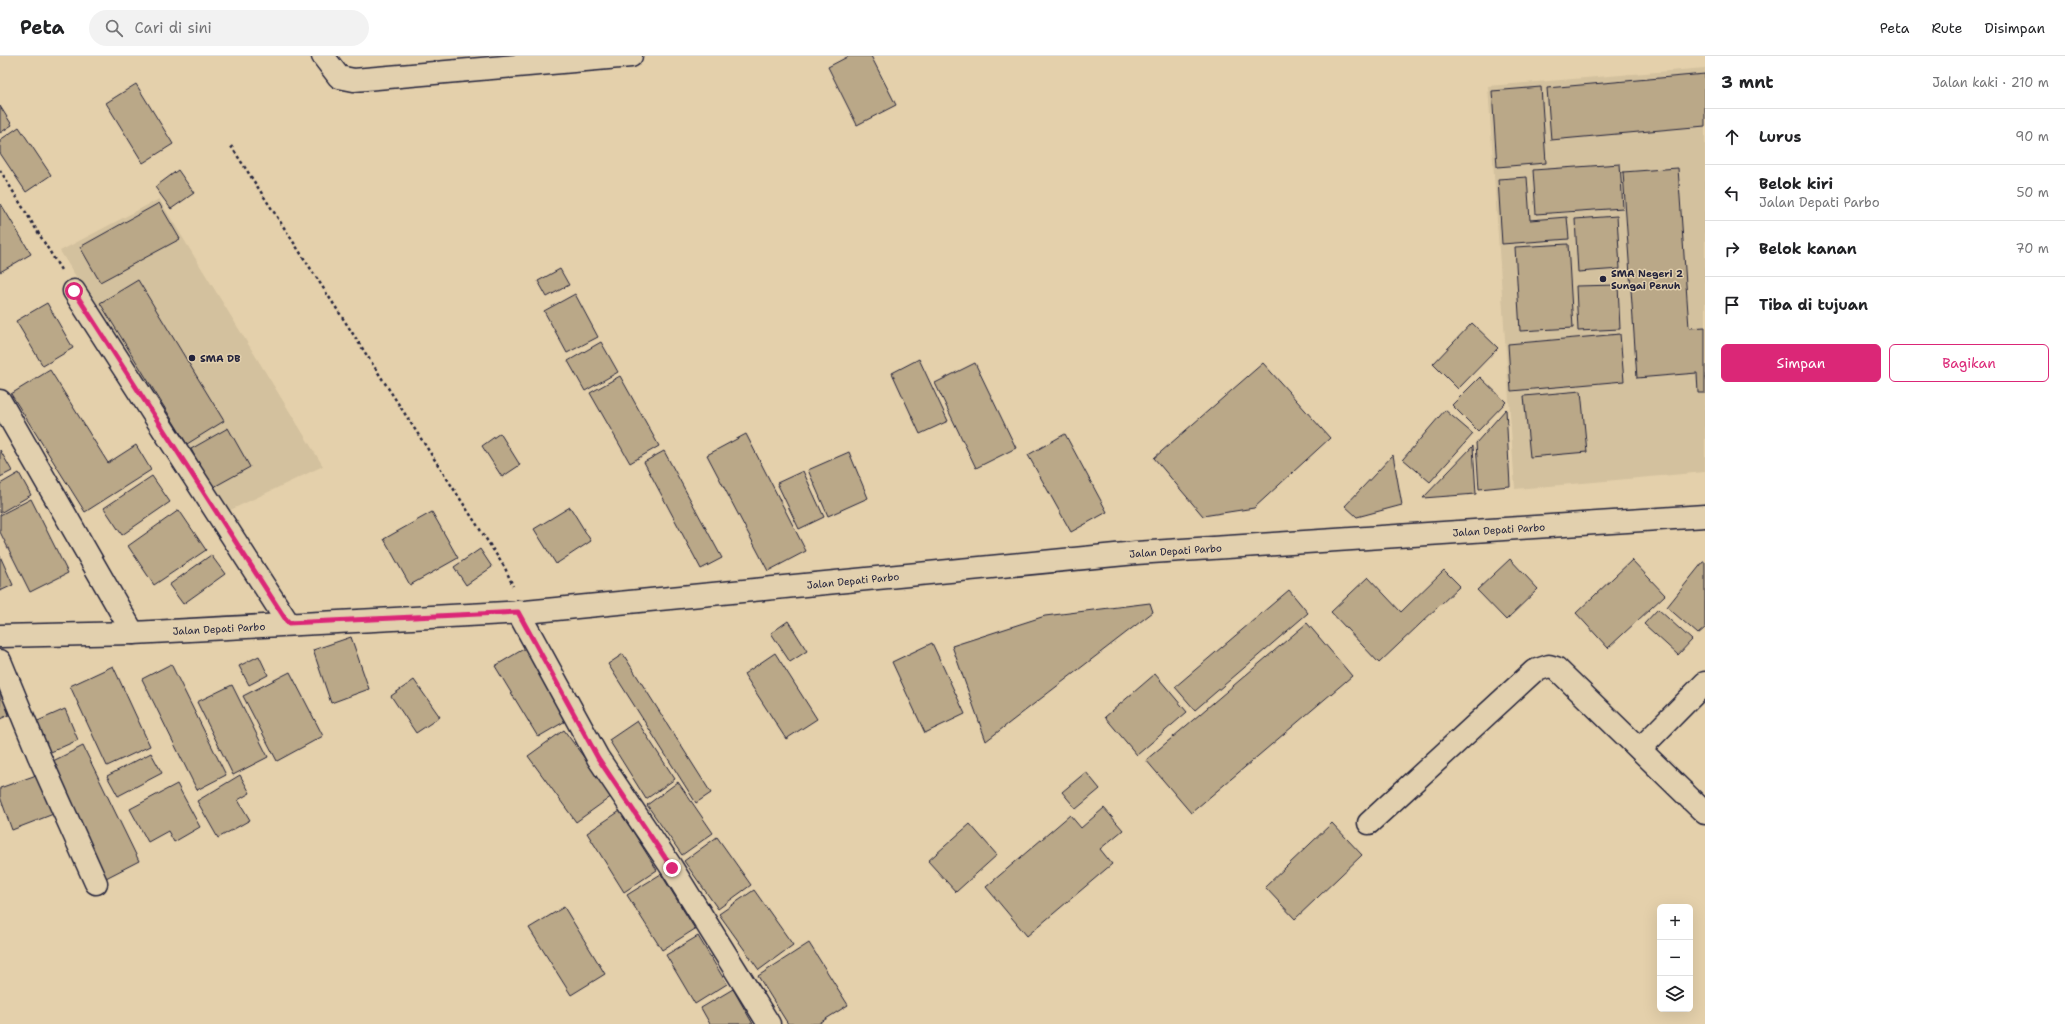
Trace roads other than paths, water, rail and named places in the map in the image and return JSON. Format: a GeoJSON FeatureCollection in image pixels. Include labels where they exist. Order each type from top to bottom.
{"type":"FeatureCollection","features":[{"type":"Feature","properties":{"kind":"street"},"geometry":{"type":"LineString","coordinates":[[323,56],[339,77],[354,80],[631,56]]}},
{"type":"Feature","properties":{"kind":"street"},"geometry":{"type":"LineString","coordinates":[[74,291],[288,623]]}},
{"type":"Feature","properties":{"kind":"street"},"geometry":{"type":"LineString","coordinates":[[0,401],[133,633]]}},
{"type":"Feature","properties":{"kind":"street","name":"Jalan Depati Parbo"},"geometry":{"type":"LineString","coordinates":[[0,636],[133,633],[288,623],[522,612],[1136,553],[1705,516]]}},
{"type":"Feature","properties":{"kind":"street"},"geometry":{"type":"LineString","coordinates":[[522,612],[598,758],[672,868],[769,1024]]}},
{"type":"Feature","properties":{"kind":"street"},"geometry":{"type":"LineString","coordinates":[[0,661],[39,756],[96,883]]}},
{"type":"Feature","properties":{"kind":"street"},"geometry":{"type":"LineString","coordinates":[[1369,823],[1534,672],[1541,667],[1549,666],[1556,668],[1705,812]]}},
{"type":"Feature","properties":{"kind":"street"},"geometry":{"type":"LineString","coordinates":[[1640,749],[1705,683]]}},
{"type":"Feature","properties":{"kind":"place","name":"SMA Negeri 2 Sungai Penuh"},"geometry":{"type":"Point","coordinates":[1603,279]}},
{"type":"Feature","properties":{"kind":"place","name":"SMA DB"},"geometry":{"type":"Point","coordinates":[192,358]}}]}
